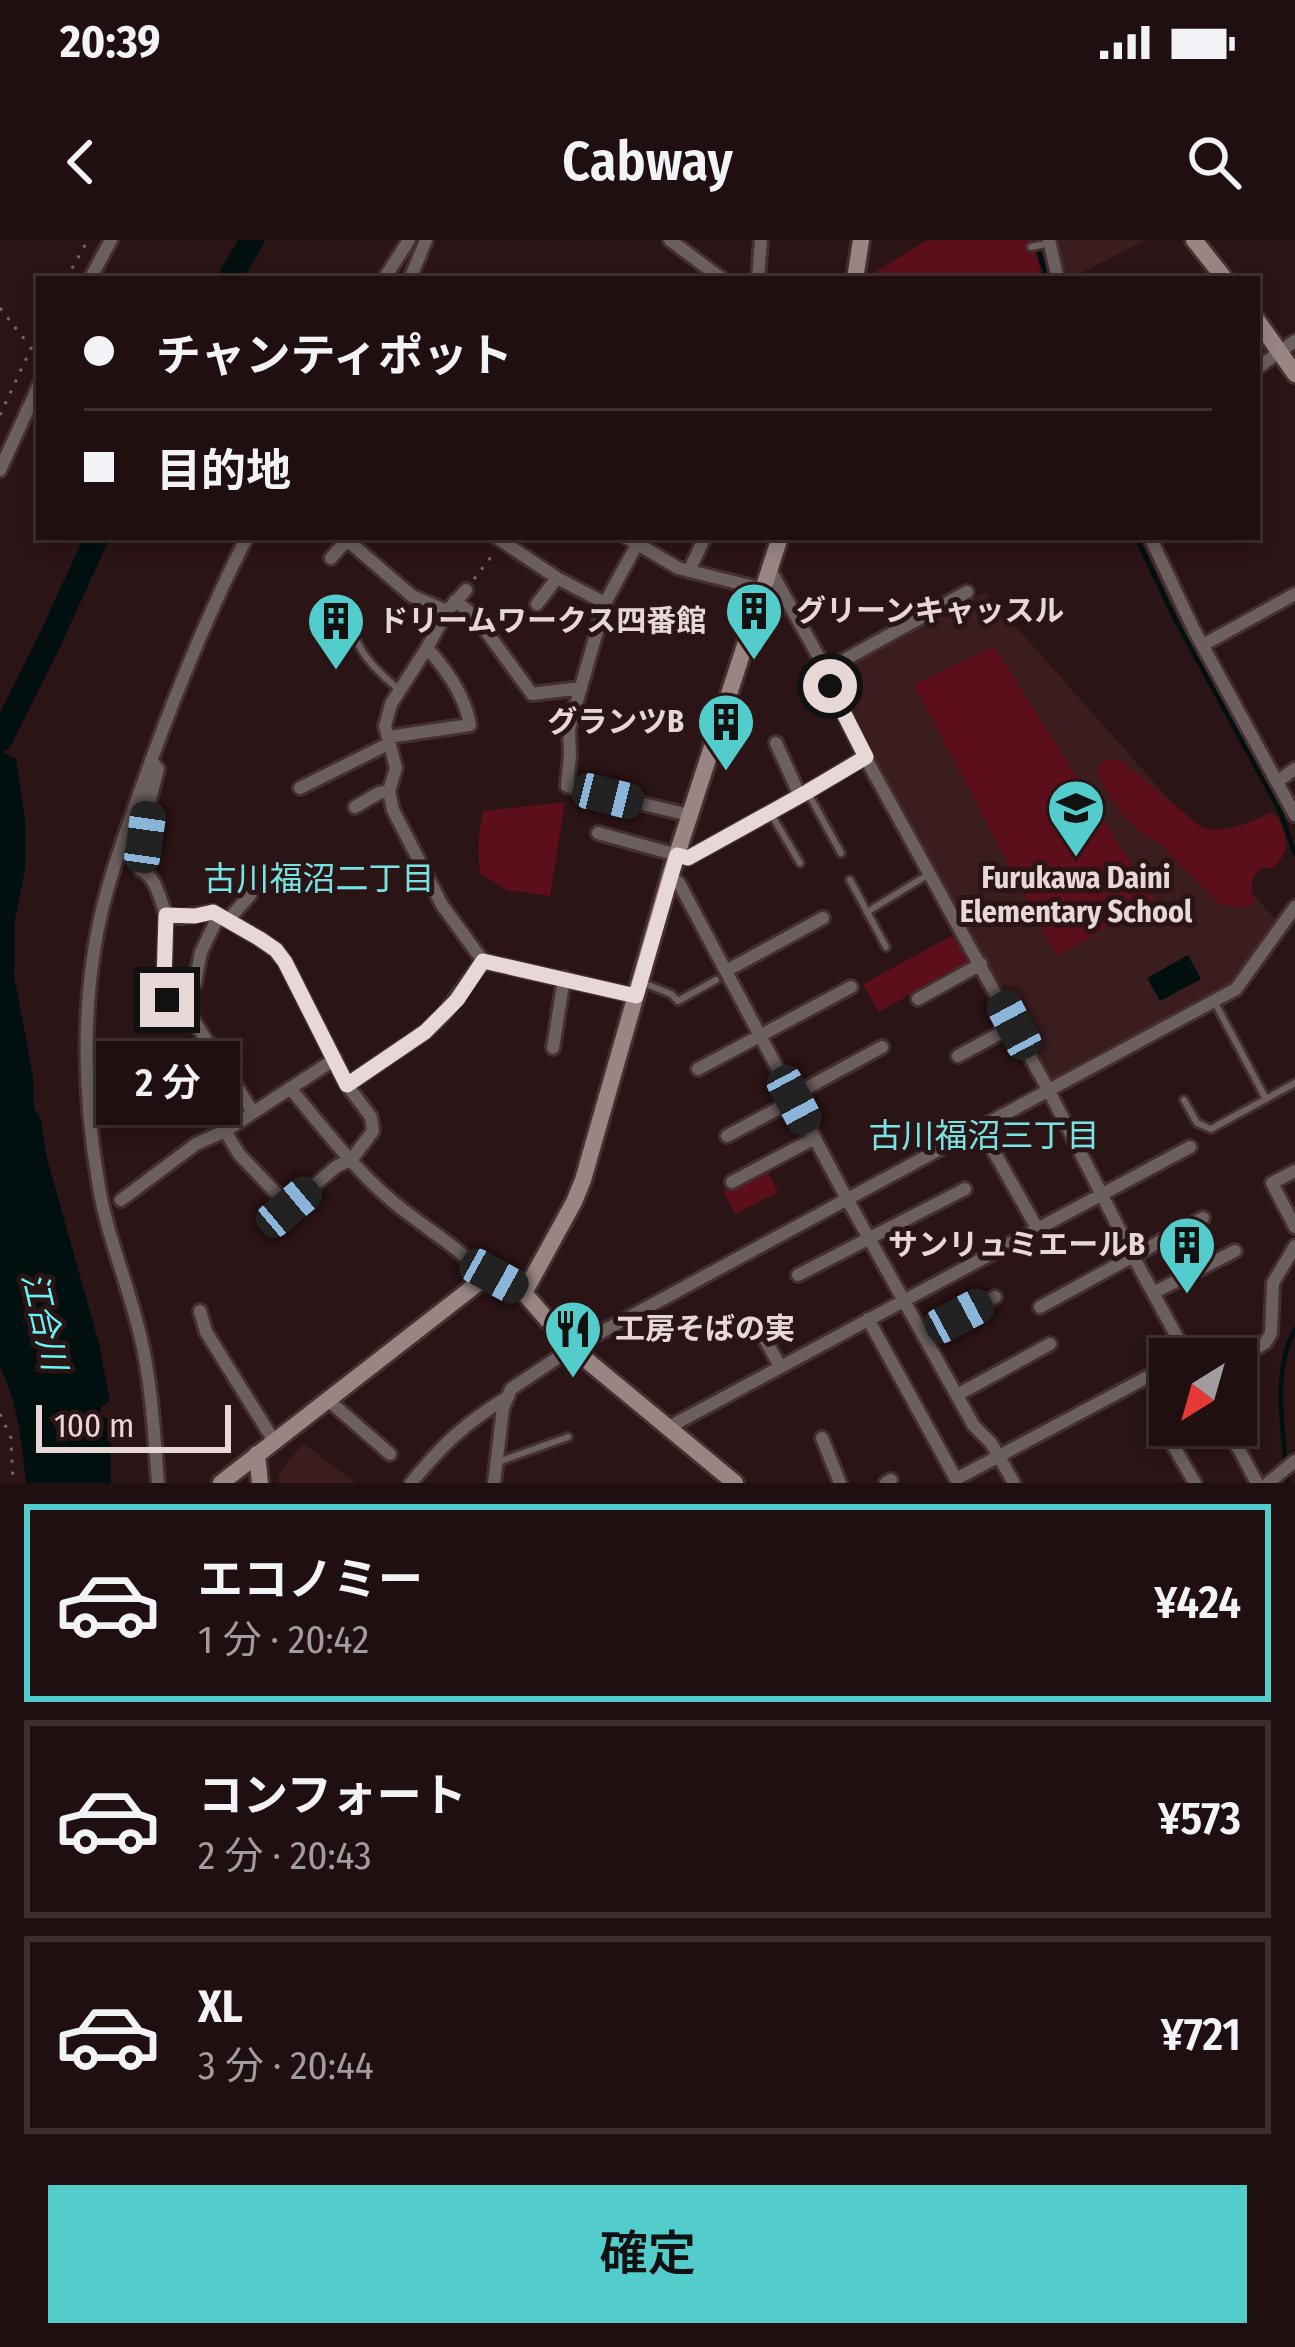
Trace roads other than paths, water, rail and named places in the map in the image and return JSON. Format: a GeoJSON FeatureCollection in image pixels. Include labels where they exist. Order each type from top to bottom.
{"type":"FeatureCollection","features":[{"type":"Feature","properties":{"kind":"street"},"geometry":{"type":"LineString","coordinates":[[92,276],[111,240]]}},
{"type":"Feature","properties":{"kind":"street"},"geometry":{"type":"LineString","coordinates":[[386,276],[409,240]]}},
{"type":"Feature","properties":{"kind":"street"},"geometry":{"type":"LineString","coordinates":[[411,276],[426,240]]}},
{"type":"Feature","properties":{"kind":"street"},"geometry":{"type":"LineString","coordinates":[[670,240],[718,276]]}},
{"type":"Feature","properties":{"kind":"street"},"geometry":{"type":"LineString","coordinates":[[758,276],[761,240]]}},
{"type":"Feature","properties":{"kind":"street"},"geometry":{"type":"LineString","coordinates":[[855,276],[861,240]]}},
{"type":"Feature","properties":{"kind":"street"},"geometry":{"type":"LineString","coordinates":[[1194,240],[1223,276]]}},
{"type":"Feature","properties":{"kind":"street"},"geometry":{"type":"LineString","coordinates":[[1049,242],[1057,276]]}},
{"type":"Feature","properties":{"kind":"street"},"geometry":{"type":"LineString","coordinates":[[690,276],[698,261]]}},
{"type":"Feature","properties":{"kind":"street"},"geometry":{"type":"LineString","coordinates":[[1260,325],[1295,374]]}},
{"type":"Feature","properties":{"kind":"street"},"geometry":{"type":"LineString","coordinates":[[1260,366],[1295,341]]}},
{"type":"Feature","properties":{"kind":"street"},"geometry":{"type":"LineString","coordinates":[[0,470],[36,392]]}},
{"type":"Feature","properties":{"kind":"street"},"geometry":{"type":"LineString","coordinates":[[158,1483],[152,1400],[141,1337],[102,1205],[86,1082],[88,994],[114,866],[196,646],[246,540]]}},
{"type":"Feature","properties":{"kind":"street"},"geometry":{"type":"LineString","coordinates":[[331,558],[347,540]]}},
{"type":"Feature","properties":{"kind":"street"},"geometry":{"type":"LineString","coordinates":[[349,540],[412,596],[475,616],[532,694],[581,688]]}},
{"type":"Feature","properties":{"kind":"street"},"geometry":{"type":"LineString","coordinates":[[499,540],[604,603]]}},
{"type":"Feature","properties":{"kind":"street"},"geometry":{"type":"LineString","coordinates":[[634,540],[604,603],[569,729],[567,785],[689,815]]}},
{"type":"Feature","properties":{"kind":"street"},"geometry":{"type":"LineString","coordinates":[[636,540],[678,568],[762,589]]}},
{"type":"Feature","properties":{"kind":"street"},"geometry":{"type":"LineString","coordinates":[[689,571],[704,540]]}},
{"type":"Feature","properties":{"kind":"street"},"geometry":{"type":"LineString","coordinates":[[524,1293],[584,1180],[670,876],[779,540]]}},
{"type":"Feature","properties":{"kind":"street"},"geometry":{"type":"LineString","coordinates":[[1151,540],[1295,815]]}},
{"type":"Feature","properties":{"kind":"street"},"geometry":{"type":"LineString","coordinates":[[769,568],[826,670],[866,757],[1049,1090],[1176,1338]]}},
{"type":"Feature","properties":{"kind":"street"},"geometry":{"type":"LineString","coordinates":[[537,604],[557,578]]}},
{"type":"Feature","properties":{"kind":"street"},"geometry":{"type":"LineString","coordinates":[[466,590],[451,606],[391,704],[385,726],[395,768],[389,790],[393,810],[442,904],[483,961],[638,989]]}},
{"type":"Feature","properties":{"kind":"street"},"geometry":{"type":"LineString","coordinates":[[826,670],[967,592]]}},
{"type":"Feature","properties":{"kind":"street"},"geometry":{"type":"LineString","coordinates":[[1203,645],[1295,594]]}},
{"type":"Feature","properties":{"kind":"street"},"geometry":{"type":"LineString","coordinates":[[300,788],[388,740],[470,725],[445,668],[428,648]]}},
{"type":"Feature","properties":{"kind":"street"},"geometry":{"type":"LineString","coordinates":[[776,743],[804,794]]}},
{"type":"Feature","properties":{"kind":"street"},"geometry":{"type":"LineString","coordinates":[[598,833],[688,858],[866,757]]}},
{"type":"Feature","properties":{"kind":"street"},"geometry":{"type":"LineString","coordinates":[[151,760],[158,770],[141,870],[153,882],[166,915],[167,1000]]}},
{"type":"Feature","properties":{"kind":"street"},"geometry":{"type":"LineString","coordinates":[[1278,781],[1295,769]]}},
{"type":"Feature","properties":{"kind":"street"},"geometry":{"type":"LineString","coordinates":[[355,807],[389,790]]}},
{"type":"Feature","properties":{"kind":"street"},"geometry":{"type":"LineString","coordinates":[[670,876],[680,883],[721,975],[760,1036],[974,1426],[991,1443],[1014,1483]]}},
{"type":"Feature","properties":{"kind":"street"},"geometry":{"type":"LineString","coordinates":[[195,982],[201,952],[224,917],[250,895]]}},
{"type":"Feature","properties":{"kind":"street"},"geometry":{"type":"LineString","coordinates":[[494,1483],[503,1408],[511,1389],[572,1348],[1236,989],[1295,907]]}},
{"type":"Feature","properties":{"kind":"street"},"geometry":{"type":"LineString","coordinates":[[166,915],[213,912],[276,950],[347,1085],[374,1124],[370,1138],[351,1160],[337,1166],[289,1207],[239,1154],[225,1130]]}},
{"type":"Feature","properties":{"kind":"street"},"geometry":{"type":"LineString","coordinates":[[721,975],[824,918]]}},
{"type":"Feature","properties":{"kind":"street"},"geometry":{"type":"LineString","coordinates":[[347,1085],[434,1024],[483,961]]}},
{"type":"Feature","properties":{"kind":"street"},"geometry":{"type":"LineString","coordinates":[[918,999],[981,964]]}},
{"type":"Feature","properties":{"kind":"street"},"geometry":{"type":"LineString","coordinates":[[554,1048],[564,978]]}},
{"type":"Feature","properties":{"kind":"street"},"geometry":{"type":"LineString","coordinates":[[698,1069],[851,987]]}},
{"type":"Feature","properties":{"kind":"street"},"geometry":{"type":"LineString","coordinates":[[192,1018],[253,1112]]}},
{"type":"Feature","properties":{"kind":"street"},"geometry":{"type":"LineString","coordinates":[[958,1056],[1014,1025]]}},
{"type":"Feature","properties":{"kind":"street"},"geometry":{"type":"LineString","coordinates":[[727,1136],[882,1047]]}},
{"type":"Feature","properties":{"kind":"street"},"geometry":{"type":"LineString","coordinates":[[121,1200],[196,1144],[334,1059]]}},
{"type":"Feature","properties":{"kind":"street"},"geometry":{"type":"LineString","coordinates":[[290,1088],[388,1198],[486,1277]]}},
{"type":"Feature","properties":{"kind":"street"},"geometry":{"type":"LineString","coordinates":[[980,1127],[1037,1228]]}},
{"type":"Feature","properties":{"kind":"street"},"geometry":{"type":"LineString","coordinates":[[732,1182],[815,1138]]}},
{"type":"Feature","properties":{"kind":"street"},"geometry":{"type":"LineString","coordinates":[[669,1426],[1190,1147]]}},
{"type":"Feature","properties":{"kind":"street"},"geometry":{"type":"LineString","coordinates":[[1295,1171],[1272,1183],[1295,1226]]}},
{"type":"Feature","properties":{"kind":"street"},"geometry":{"type":"LineString","coordinates":[[798,1275],[964,1189]]}},
{"type":"Feature","properties":{"kind":"street"},"geometry":{"type":"LineString","coordinates":[[1040,1307],[1203,1218]]}},
{"type":"Feature","properties":{"kind":"street"},"geometry":{"type":"LineString","coordinates":[[1257,1348],[1271,1333],[1273,1283],[1295,1246]]}},
{"type":"Feature","properties":{"kind":"street"},"geometry":{"type":"LineString","coordinates":[[1153,1293],[1235,1251]]}},
{"type":"Feature","properties":{"kind":"street"},"geometry":{"type":"LineString","coordinates":[[221,1483],[486,1277],[494,1276],[524,1293],[572,1348],[735,1483]]}},
{"type":"Feature","properties":{"kind":"street"},"geometry":{"type":"LineString","coordinates":[[923,1335],[994,1297]]}},
{"type":"Feature","properties":{"kind":"street"},"geometry":{"type":"LineString","coordinates":[[200,1311],[206,1332],[274,1442]]}},
{"type":"Feature","properties":{"kind":"street"},"geometry":{"type":"LineString","coordinates":[[868,1319],[956,1480],[1149,1376]]}},
{"type":"Feature","properties":{"kind":"street"},"geometry":{"type":"LineString","coordinates":[[760,1331],[780,1366]]}},
{"type":"Feature","properties":{"kind":"street"},"geometry":{"type":"LineString","coordinates":[[957,1395],[1050,1344]]}},
{"type":"Feature","properties":{"kind":"street"},"geometry":{"type":"LineString","coordinates":[[411,1483],[472,1418],[508,1397]]}},
{"type":"Feature","properties":{"kind":"street"},"geometry":{"type":"LineString","coordinates":[[327,1400],[390,1454]]}},
{"type":"Feature","properties":{"kind":"street"},"geometry":{"type":"LineString","coordinates":[[822,1438],[840,1483]]}},
{"type":"Feature","properties":{"kind":"street"},"geometry":{"type":"LineString","coordinates":[[1237,1446],[1257,1483]]}},
{"type":"Feature","properties":{"kind":"street"},"geometry":{"type":"LineString","coordinates":[[1174,1447],[1195,1483]]}},
{"type":"Feature","properties":{"kind":"street"},"geometry":{"type":"LineString","coordinates":[[257,1454],[260,1483]]}},
{"type":"Feature","properties":{"kind":"street"},"geometry":{"type":"LineString","coordinates":[[1285,1469],[1293,1483]]}},
{"type":"Feature","properties":{"kind":"lane"},"geometry":{"type":"LineString","coordinates":[[1031,247],[1049,242]]}},
{"type":"Feature","properties":{"kind":"lane"},"geometry":{"type":"LineString","coordinates":[[344,610],[373,668],[400,691]]}},
{"type":"Feature","properties":{"kind":"lane"},"geometry":{"type":"LineString","coordinates":[[804,794],[841,853]]}},
{"type":"Feature","properties":{"kind":"lane"},"geometry":{"type":"LineString","coordinates":[[770,812],[800,863]]}},
{"type":"Feature","properties":{"kind":"lane"},"geometry":{"type":"LineString","coordinates":[[867,912],[929,874]]}},
{"type":"Feature","properties":{"kind":"lane"},"geometry":{"type":"LineString","coordinates":[[850,880],[886,947]]}},
{"type":"Feature","properties":{"kind":"lane"},"geometry":{"type":"LineString","coordinates":[[638,989],[670,994],[678,1001],[721,975]]}},
{"type":"Feature","properties":{"kind":"lane"},"geometry":{"type":"LineString","coordinates":[[1214,1001],[1266,1099]]}},
{"type":"Feature","properties":{"kind":"lane"},"geometry":{"type":"LineString","coordinates":[[1184,1100],[1197,1123],[1211,1129],[1295,1083]]}},
{"type":"Feature","properties":{"kind":"lane"},"geometry":{"type":"LineString","coordinates":[[496,1462],[568,1437]]}},
{"type":"Feature","properties":{"kind":"water","name":"江合川"},"geometry":{"type":"Polygon","coordinates":[[[0,751],[16,759],[25,819],[14,975],[33,1077],[34,1108],[99,1344],[110,1401],[100,1414],[110,1420],[111,1483],[26,1483],[15,1409],[0,1367],[0,751]]]}},
{"type":"Feature","properties":{"kind":"water"},"geometry":{"type":"Polygon","coordinates":[[[1188,955],[1201,979],[1160,1001],[1147,978],[1188,955]]]}},
{"type":"Feature","properties":{"kind":"waterway"},"geometry":{"type":"LineString","coordinates":[[231,276],[252,240]]}},
{"type":"Feature","properties":{"kind":"waterway"},"geometry":{"type":"LineString","coordinates":[[1035,240],[1047,276]]}},
{"type":"Feature","properties":{"kind":"waterway"},"geometry":{"type":"LineString","coordinates":[[0,740],[96,540]]}},
{"type":"Feature","properties":{"kind":"waterway"},"geometry":{"type":"LineString","coordinates":[[1137,540],[1280,811],[1295,854]]}},
{"type":"Feature","properties":{"kind":"waterway"},"geometry":{"type":"LineString","coordinates":[[1287,1483],[1281,1385],[1295,1329]]}},
{"type":"Feature","properties":{"kind":"place","name":"グリーンキャッスル"},"geometry":{"type":"Point","coordinates":[754,662]}},
{"type":"Feature","properties":{"kind":"place","name":"ドリームワークス四番館"},"geometry":{"type":"Point","coordinates":[336,672]}},
{"type":"Feature","properties":{"kind":"place","name":"グランツB"},"geometry":{"type":"Point","coordinates":[726,773]}},
{"type":"Feature","properties":{"kind":"place","name":"Furukawa Daini Elementary School"},"geometry":{"type":"Point","coordinates":[1076,859]}},
{"type":"Feature","properties":{"kind":"place","name":"サンリュミエールB"},"geometry":{"type":"Point","coordinates":[1187,1296]}},
{"type":"Feature","properties":{"kind":"place","name":"工房そばの実"},"geometry":{"type":"Point","coordinates":[573,1380]}},
{"type":"Feature","properties":{"kind":"district","name":"古川福沼二丁目"},"geometry":{"type":"Point","coordinates":[319,878]}},
{"type":"Feature","properties":{"kind":"district","name":"古川福沼三丁目"},"geometry":{"type":"Point","coordinates":[984,1135]}}]}
